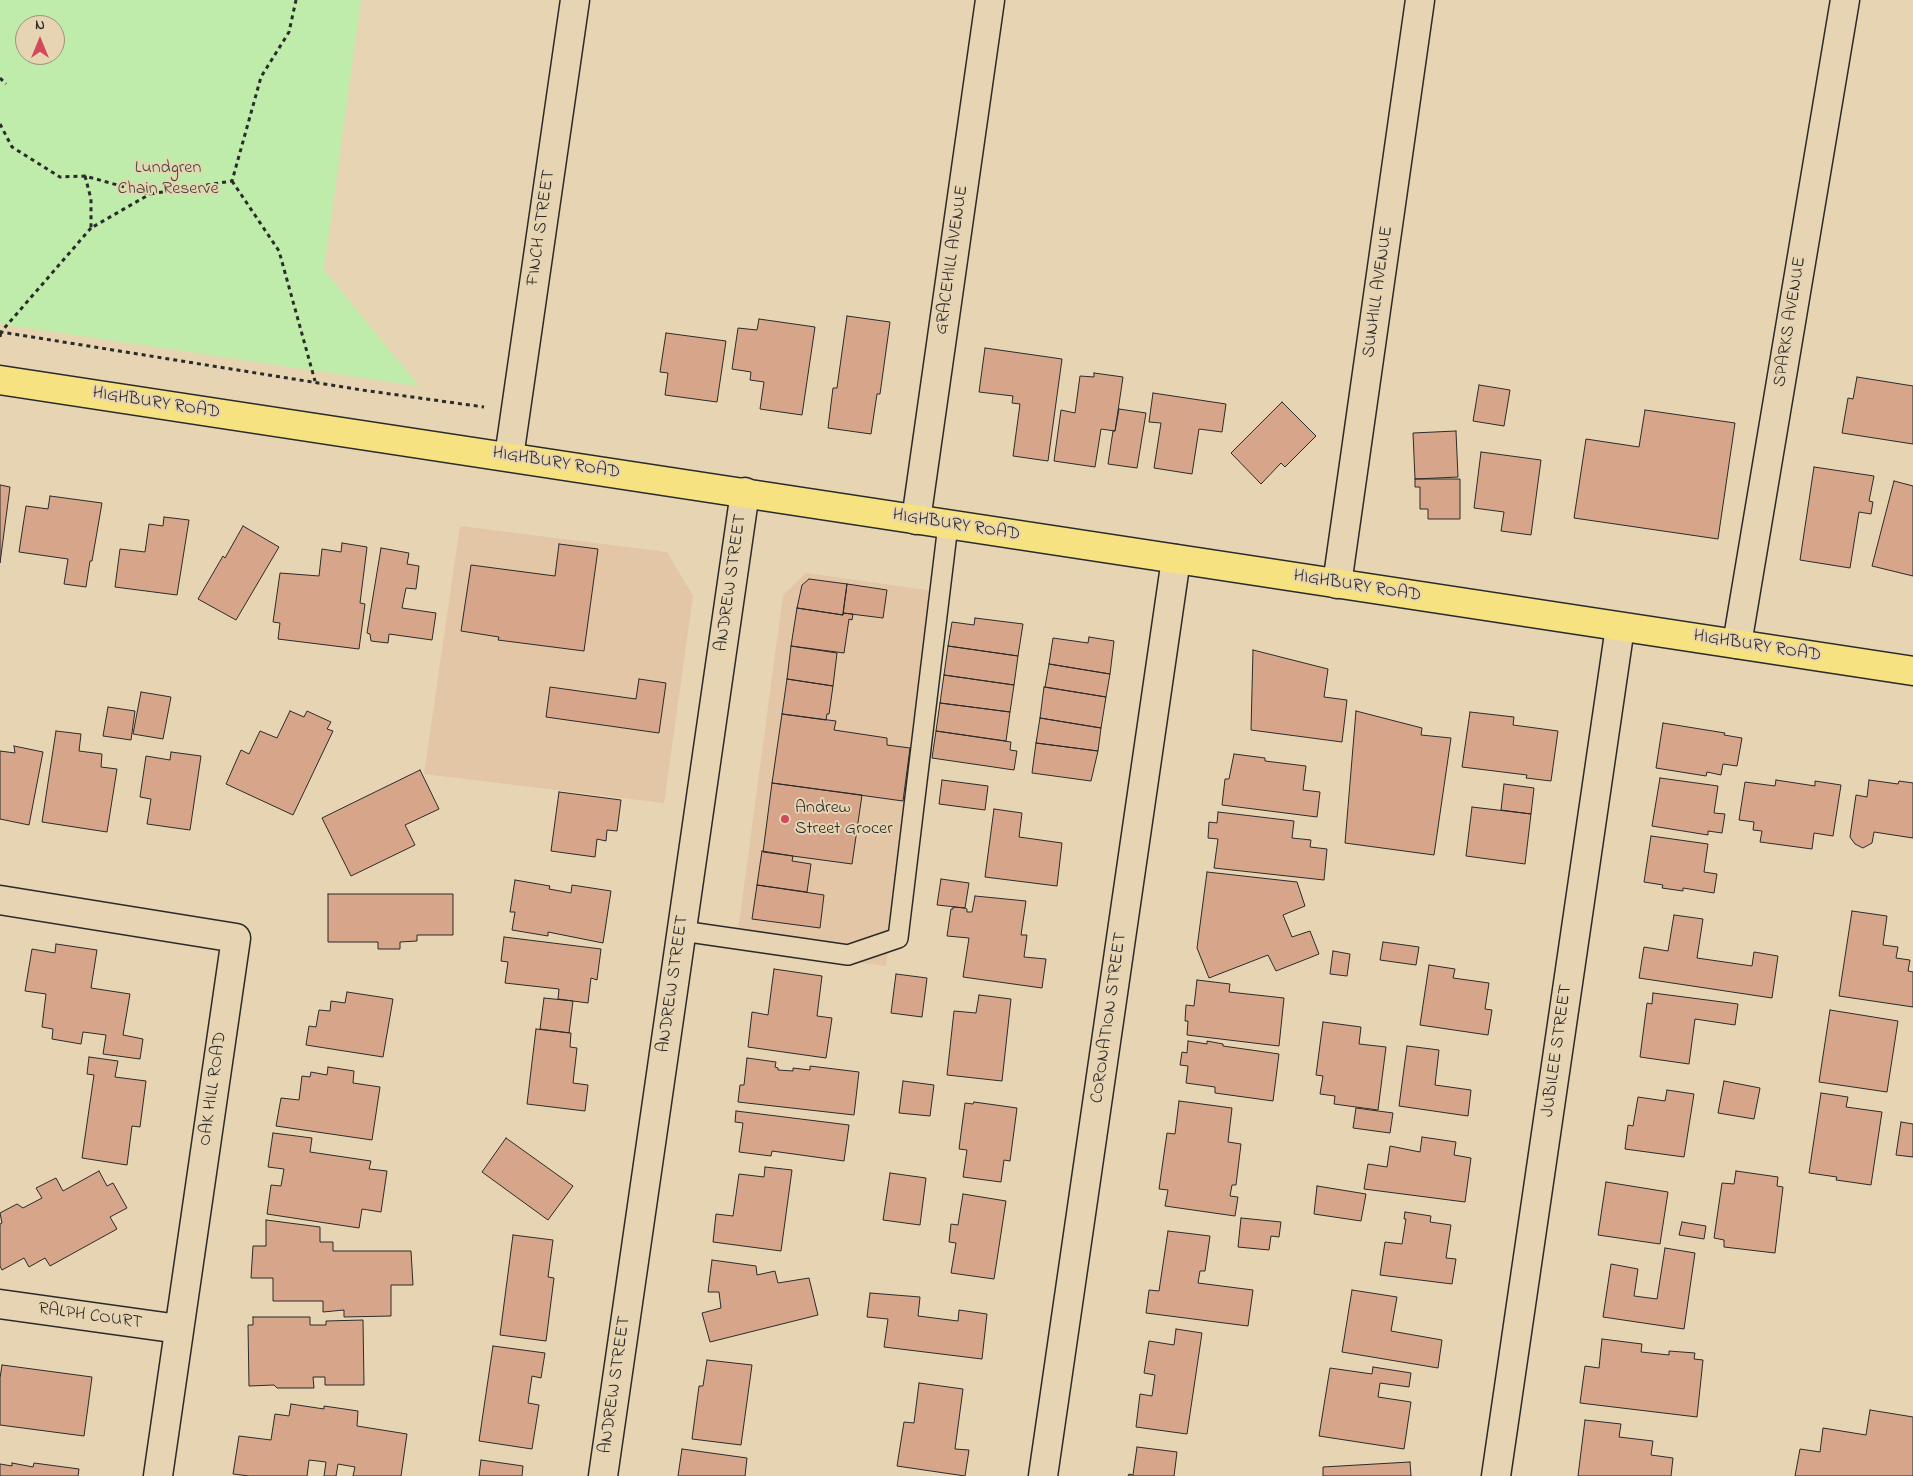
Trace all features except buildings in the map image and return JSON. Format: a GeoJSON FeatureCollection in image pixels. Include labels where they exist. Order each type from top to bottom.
{"type":"FeatureCollection","features":[{"type":"Feature","properties":{"kind":"main road","name":"HIGHBURY ROAD"},"geometry":{"type":"LineString","coordinates":[[0,380],[1913,671]]}},
{"type":"Feature","properties":{"kind":"street","name":"FINCH STREET"},"geometry":{"type":"LineString","coordinates":[[508,457],[575,0]]}},
{"type":"Feature","properties":{"kind":"street","name":"GRACEHILL AVENUE"},"geometry":{"type":"LineString","coordinates":[[916,520],[990,0]]}},
{"type":"Feature","properties":{"kind":"street","name":"SUNHILL AVENUE"},"geometry":{"type":"LineString","coordinates":[[1337,584],[1420,0]]}},
{"type":"Feature","properties":{"kind":"street","name":"SPARKS AVENUE"},"geometry":{"type":"LineString","coordinates":[[1737,644],[1845,0]]}},
{"type":"Feature","properties":{"kind":"street","name":"ANDREW STREET"},"geometry":{"type":"LineString","coordinates":[[603,1476],[746,492]]}},
{"type":"Feature","properties":{"kind":"street","name":"CORONATION STREET"},"geometry":{"type":"LineString","coordinates":[[1043,1476],[1176,559]]}},
{"type":"Feature","properties":{"kind":"street","name":"JUBILEE STREET"},"geometry":{"type":"LineString","coordinates":[[1496,1476],[1620,626]]}},
{"type":"Feature","properties":{"kind":"street","name":"OAK HILL ROAD"},"geometry":{"type":"LineString","coordinates":[[0,900],[236,938],[158,1476]]}},
{"type":"Feature","properties":{"kind":"street","name":"RALPH COURT"},"geometry":{"type":"LineString","coordinates":[[0,1304],[179,1329]]}},
{"type":"Feature","properties":{"kind":"lane"},"geometry":{"type":"LineString","coordinates":[[682,931],[848,956],[898,938],[948,525]]}},
{"type":"Feature","properties":{"kind":"path"},"geometry":{"type":"LineString","coordinates":[[296,0],[288,32],[261,77],[232,181],[279,250],[316,381]]}},
{"type":"Feature","properties":{"kind":"path"},"geometry":{"type":"LineString","coordinates":[[0,78],[6,84]]}},
{"type":"Feature","properties":{"kind":"path"},"geometry":{"type":"LineString","coordinates":[[0,124],[12,147],[60,177],[85,176],[150,194]]}},
{"type":"Feature","properties":{"kind":"path"},"geometry":{"type":"LineString","coordinates":[[85,176],[91,198],[91,228]]}},
{"type":"Feature","properties":{"kind":"path"},"geometry":{"type":"LineString","coordinates":[[0,337],[1,332],[91,228],[150,194],[232,181]]}},
{"type":"Feature","properties":{"kind":"path"},"geometry":{"type":"LineString","coordinates":[[1,332],[316,381],[362,390],[483,406]]}},
{"type":"Feature","properties":{"kind":"shaded area"},"geometry":{"type":"Polygon","coordinates":[[[460,526],[667,552],[693,596],[664,803],[424,774],[460,526]]]}},
{"type":"Feature","properties":{"kind":"shaded area"},"geometry":{"type":"Polygon","coordinates":[[[806,573],[934,591],[886,966],[736,946],[783,595],[806,573]]]}},
{"type":"Feature","properties":{"kind":"green space","name":"Lundgren Chain Reserve"},"geometry":{"type":"Polygon","coordinates":[[[0,0],[361,0],[324,270],[419,386],[0,324],[0,0]]]}},
{"type":"Feature","properties":{"kind":"place","name":"Andrew Street Grocer"},"geometry":{"type":"Point","coordinates":[785,819]}}]}
